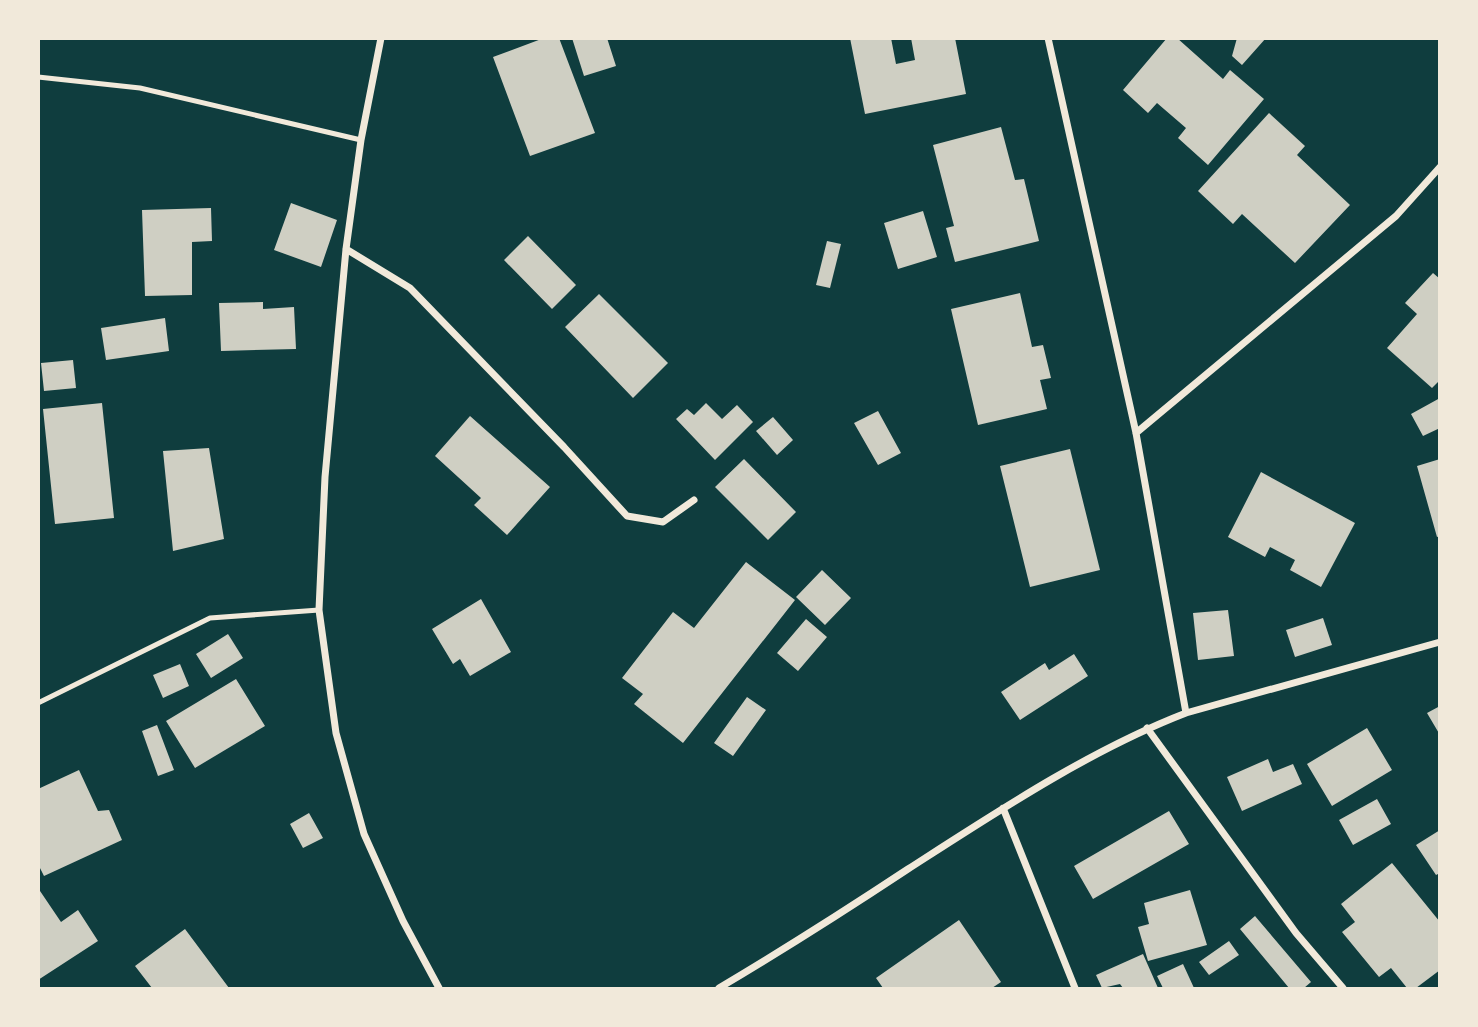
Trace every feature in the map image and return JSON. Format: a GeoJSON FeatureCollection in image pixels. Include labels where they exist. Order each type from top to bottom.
{"type":"FeatureCollection","features":[{"type":"Feature","properties":{"kind":"street"},"geometry":{"type":"LineString","coordinates":[[382,38],[361,140],[346,249],[324,477],[319,610],[337,733],[364,834],[403,921],[439,989]]}},
{"type":"Feature","properties":{"kind":"street"},"geometry":{"type":"LineString","coordinates":[[1048,38],[1136,433],[1186,713]]}},
{"type":"Feature","properties":{"kind":"street"},"geometry":{"type":"LineString","coordinates":[[1136,433],[1396,216],[1440,167]]}},
{"type":"Feature","properties":{"kind":"street"},"geometry":{"type":"LineString","coordinates":[[346,249],[410,288],[564,447],[626,516],[663,522],[694,500]]}},
{"type":"Feature","properties":{"kind":"street"},"geometry":{"type":"LineString","coordinates":[[719,989],[1003,808],[1147,728],[1186,713],[1440,642]]}},
{"type":"Feature","properties":{"kind":"street"},"geometry":{"type":"LineString","coordinates":[[1147,728],[1296,933],[1343,989]]}},
{"type":"Feature","properties":{"kind":"street"},"geometry":{"type":"LineString","coordinates":[[1003,808],[1075,989]]}},
{"type":"Feature","properties":{"kind":"lane"},"geometry":{"type":"LineString","coordinates":[[38,77],[139,88],[361,140]]}},
{"type":"Feature","properties":{"kind":"lane"},"geometry":{"type":"LineString","coordinates":[[38,703],[210,618],[319,610]]}},
{"type":"Feature","properties":{"kind":"building"},"geometry":{"type":"Polygon","coordinates":[[[544,38],[559,38],[595,133],[530,156],[493,57],[544,38]]]}},
{"type":"Feature","properties":{"kind":"building"},"geometry":{"type":"Polygon","coordinates":[[[572,38],[607,38],[616,66],[584,76],[572,38]]]}},
{"type":"Feature","properties":{"kind":"building"},"geometry":{"type":"Polygon","coordinates":[[[850,38],[891,38],[896,64],[915,60],[911,38],[955,38],[966,94],[865,114],[850,38]]]}},
{"type":"Feature","properties":{"kind":"building"},"geometry":{"type":"Polygon","coordinates":[[[1167,38],[1177,38],[1223,79],[1230,70],[1264,99],[1208,165],[1178,138],[1186,128],[1157,103],[1148,113],[1123,90],[1167,38]]]}},
{"type":"Feature","properties":{"kind":"building"},"geometry":{"type":"Polygon","coordinates":[[[1237,38],[1266,38],[1242,65],[1232,56],[1237,38]]]}},
{"type":"Feature","properties":{"kind":"building"},"geometry":{"type":"Polygon","coordinates":[[[1269,113],[1305,146],[1297,155],[1350,205],[1295,263],[1242,214],[1233,224],[1198,191],[1269,113]]]}},
{"type":"Feature","properties":{"kind":"building"},"geometry":{"type":"Polygon","coordinates":[[[1001,127],[1015,180],[1024,179],[1039,241],[955,262],[946,228],[954,226],[933,145],[1001,127]]]}},
{"type":"Feature","properties":{"kind":"building"},"geometry":{"type":"Polygon","coordinates":[[[291,203],[337,220],[321,267],[274,250],[291,203]]]}},
{"type":"Feature","properties":{"kind":"building"},"geometry":{"type":"Polygon","coordinates":[[[211,208],[212,241],[192,242],[192,295],[145,296],[142,210],[211,208]]]}},
{"type":"Feature","properties":{"kind":"building"},"geometry":{"type":"Polygon","coordinates":[[[923,211],[937,257],[898,269],[884,223],[923,211]]]}},
{"type":"Feature","properties":{"kind":"building"},"geometry":{"type":"Polygon","coordinates":[[[528,236],[576,285],[552,309],[504,260],[528,236]]]}},
{"type":"Feature","properties":{"kind":"building"},"geometry":{"type":"Polygon","coordinates":[[[827,241],[841,244],[830,288],[816,285],[827,241]]]}},
{"type":"Feature","properties":{"kind":"building"},"geometry":{"type":"Polygon","coordinates":[[[1433,273],[1440,279],[1440,380],[1432,388],[1387,348],[1417,314],[1405,303],[1433,273]]]}},
{"type":"Feature","properties":{"kind":"building"},"geometry":{"type":"Polygon","coordinates":[[[1020,293],[1032,347],[1043,345],[1051,378],[1040,380],[1047,409],[978,425],[951,309],[1020,293]]]}},
{"type":"Feature","properties":{"kind":"building"},"geometry":{"type":"Polygon","coordinates":[[[599,294],[668,363],[633,398],[565,327],[599,294]]]}},
{"type":"Feature","properties":{"kind":"building"},"geometry":{"type":"Polygon","coordinates":[[[263,302],[263,309],[294,307],[296,349],[221,351],[219,303],[263,302]]]}},
{"type":"Feature","properties":{"kind":"building"},"geometry":{"type":"Polygon","coordinates":[[[165,318],[169,351],[106,360],[101,328],[165,318]]]}},
{"type":"Feature","properties":{"kind":"building"},"geometry":{"type":"Polygon","coordinates":[[[73,360],[76,388],[44,391],[41,363],[73,360]]]}},
{"type":"Feature","properties":{"kind":"building"},"geometry":{"type":"Polygon","coordinates":[[[1440,398],[1440,428],[1423,436],[1411,414],[1440,398]]]}},
{"type":"Feature","properties":{"kind":"building"},"geometry":{"type":"Polygon","coordinates":[[[102,403],[114,518],[55,524],[43,409],[102,403]]]}},
{"type":"Feature","properties":{"kind":"building"},"geometry":{"type":"Polygon","coordinates":[[[706,403],[722,419],[737,405],[753,422],[715,460],[676,419],[687,409],[694,415],[706,403]]]}},
{"type":"Feature","properties":{"kind":"building"},"geometry":{"type":"Polygon","coordinates":[[[878,411],[901,453],[878,465],[854,423],[878,411]]]}},
{"type":"Feature","properties":{"kind":"building"},"geometry":{"type":"Polygon","coordinates":[[[470,416],[550,487],[507,535],[474,505],[481,498],[435,456],[470,416]]]}},
{"type":"Feature","properties":{"kind":"building"},"geometry":{"type":"Polygon","coordinates":[[[773,417],[793,440],[777,455],[756,431],[773,417]]]}},
{"type":"Feature","properties":{"kind":"building"},"geometry":{"type":"Polygon","coordinates":[[[209,448],[224,539],[173,551],[163,451],[209,448]]]}},
{"type":"Feature","properties":{"kind":"building"},"geometry":{"type":"Polygon","coordinates":[[[1070,449],[1100,570],[1030,587],[1000,466],[1070,449]]]}},
{"type":"Feature","properties":{"kind":"building"},"geometry":{"type":"Polygon","coordinates":[[[744,459],[796,512],[768,540],[715,487],[744,459]]]}},
{"type":"Feature","properties":{"kind":"building"},"geometry":{"type":"Polygon","coordinates":[[[1440,459],[1440,536],[1437,537],[1417,466],[1440,459]]]}},
{"type":"Feature","properties":{"kind":"building"},"geometry":{"type":"Polygon","coordinates":[[[1261,472],[1355,523],[1321,587],[1290,570],[1295,560],[1270,547],[1265,557],[1228,537],[1261,472]]]}},
{"type":"Feature","properties":{"kind":"building"},"geometry":{"type":"Polygon","coordinates":[[[746,562],[795,600],[683,743],[634,704],[643,694],[622,678],[673,612],[694,628],[746,562]]]}},
{"type":"Feature","properties":{"kind":"building"},"geometry":{"type":"Polygon","coordinates":[[[822,570],[851,598],[825,625],[796,597],[822,570]]]}},
{"type":"Feature","properties":{"kind":"building"},"geometry":{"type":"Polygon","coordinates":[[[481,599],[511,652],[470,676],[460,659],[453,664],[432,629],[481,599]]]}},
{"type":"Feature","properties":{"kind":"building"},"geometry":{"type":"Polygon","coordinates":[[[1228,610],[1234,656],[1198,660],[1193,613],[1228,610]]]}},
{"type":"Feature","properties":{"kind":"building"},"geometry":{"type":"Polygon","coordinates":[[[1323,618],[1332,645],[1295,657],[1286,630],[1323,618]]]}},
{"type":"Feature","properties":{"kind":"building"},"geometry":{"type":"Polygon","coordinates":[[[806,619],[827,637],[798,671],[777,653],[806,619]]]}},
{"type":"Feature","properties":{"kind":"building"},"geometry":{"type":"Polygon","coordinates":[[[228,634],[243,658],[211,678],[196,654],[228,634]]]}},
{"type":"Feature","properties":{"kind":"building"},"geometry":{"type":"Polygon","coordinates":[[[1074,654],[1088,676],[1020,720],[1001,692],[1045,663],[1049,670],[1074,654]]]}},
{"type":"Feature","properties":{"kind":"building"},"geometry":{"type":"Polygon","coordinates":[[[180,664],[189,686],[163,698],[153,675],[180,664]]]}},
{"type":"Feature","properties":{"kind":"building"},"geometry":{"type":"Polygon","coordinates":[[[236,679],[265,726],[195,768],[166,721],[236,679]]]}},
{"type":"Feature","properties":{"kind":"building"},"geometry":{"type":"Polygon","coordinates":[[[747,697],[766,710],[733,756],[714,743],[747,697]]]}},
{"type":"Feature","properties":{"kind":"building"},"geometry":{"type":"Polygon","coordinates":[[[1440,706],[1440,735],[1427,713],[1440,706]]]}},
{"type":"Feature","properties":{"kind":"building"},"geometry":{"type":"Polygon","coordinates":[[[157,725],[174,770],[158,776],[142,731],[157,725]]]}},
{"type":"Feature","properties":{"kind":"building"},"geometry":{"type":"Polygon","coordinates":[[[1367,728],[1392,770],[1332,806],[1307,764],[1367,728]]]}},
{"type":"Feature","properties":{"kind":"building"},"geometry":{"type":"Polygon","coordinates":[[[1268,759],[1273,772],[1293,764],[1302,784],[1242,811],[1227,777],[1268,759]]]}},
{"type":"Feature","properties":{"kind":"building"},"geometry":{"type":"Polygon","coordinates":[[[79,770],[98,811],[109,810],[122,840],[44,876],[38,864],[38,789],[79,770]]]}},
{"type":"Feature","properties":{"kind":"building"},"geometry":{"type":"Polygon","coordinates":[[[1377,799],[1391,824],[1353,845],[1339,820],[1377,799]]]}},
{"type":"Feature","properties":{"kind":"building"},"geometry":{"type":"Polygon","coordinates":[[[1169,811],[1189,844],[1093,899],[1074,866],[1169,811]]]}},
{"type":"Feature","properties":{"kind":"building"},"geometry":{"type":"Polygon","coordinates":[[[309,813],[323,838],[303,848],[290,824],[309,813]]]}},
{"type":"Feature","properties":{"kind":"building"},"geometry":{"type":"Polygon","coordinates":[[[1440,830],[1440,873],[1436,875],[1416,845],[1440,830]]]}},
{"type":"Feature","properties":{"kind":"building"},"geometry":{"type":"Polygon","coordinates":[[[1392,863],[1440,922],[1440,970],[1416,988],[1407,988],[1391,968],[1379,977],[1342,932],[1355,922],[1341,904],[1392,863]]]}},
{"type":"Feature","properties":{"kind":"building"},"geometry":{"type":"Polygon","coordinates":[[[38,888],[61,922],[78,910],[98,941],[38,980],[38,888]]]}},
{"type":"Feature","properties":{"kind":"building"},"geometry":{"type":"Polygon","coordinates":[[[1190,890],[1207,945],[1148,961],[1138,927],[1149,924],[1144,903],[1190,890]]]}},
{"type":"Feature","properties":{"kind":"building"},"geometry":{"type":"Polygon","coordinates":[[[1255,916],[1311,982],[1304,988],[1289,988],[1240,929],[1255,916]]]}},
{"type":"Feature","properties":{"kind":"building"},"geometry":{"type":"Polygon","coordinates":[[[959,920],[1001,982],[992,988],[883,988],[876,978],[959,920]]]}},
{"type":"Feature","properties":{"kind":"building"},"geometry":{"type":"Polygon","coordinates":[[[185,929],[229,988],[152,988],[135,966],[185,929]]]}},
{"type":"Feature","properties":{"kind":"building"},"geometry":{"type":"Polygon","coordinates":[[[1229,941],[1239,955],[1209,975],[1199,962],[1229,941]]]}},
{"type":"Feature","properties":{"kind":"building"},"geometry":{"type":"Polygon","coordinates":[[[1143,954],[1158,988],[1123,988],[1120,984],[1102,988],[1096,975],[1143,954]]]}},
{"type":"Feature","properties":{"kind":"building"},"geometry":{"type":"Polygon","coordinates":[[[1183,964],[1194,988],[1163,988],[1157,976],[1183,964]]]}}]}
